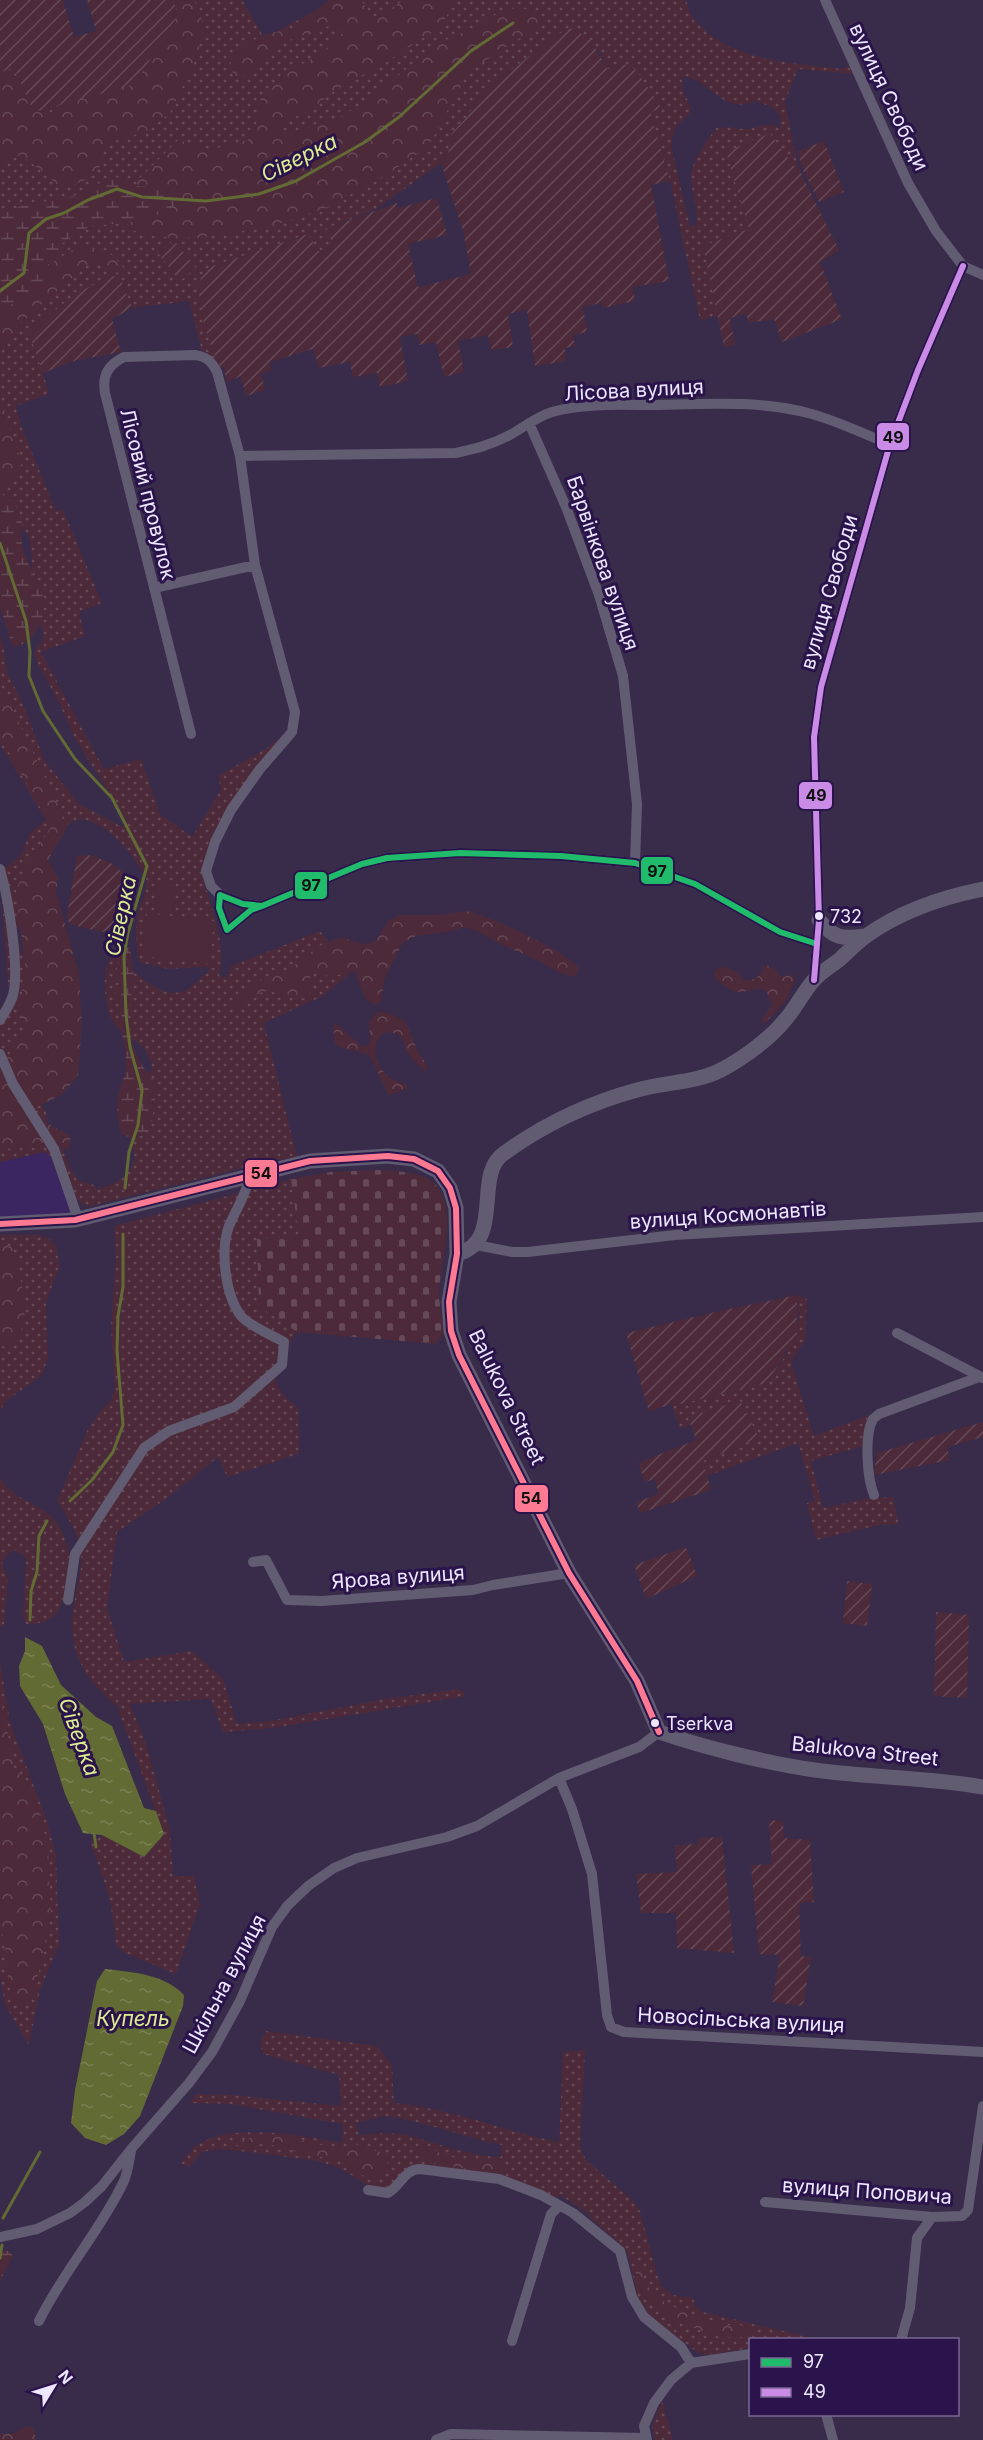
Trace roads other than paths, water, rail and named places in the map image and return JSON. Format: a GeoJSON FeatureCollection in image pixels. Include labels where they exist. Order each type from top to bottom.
{"type":"FeatureCollection","features":[{"type":"Feature","properties":{"kind":"main road"},"geometry":{"type":"LineString","coordinates":[[457,1254],[476,1245],[486,1220],[487,1193],[498,1158],[526,1137],[559,1119],[598,1103],[637,1090],[720,1070],[784,1023],[814,980],[865,936],[930,904],[960,893],[983,889]]}},
{"type":"Feature","properties":{"kind":"main road"},"geometry":{"type":"LineString","coordinates":[[819,920],[829,932],[838,936],[847,938],[865,936]]}},
{"type":"Feature","properties":{"kind":"main road","name":"Balukova Street"},"geometry":{"type":"LineString","coordinates":[[0,1224],[75,1220],[310,1161],[388,1156],[414,1159],[438,1171],[450,1188],[456,1208],[457,1254],[449,1302],[451,1331],[459,1355],[569,1573],[637,1682],[659,1731],[697,1744],[813,1770],[949,1781],[983,1787]]}},
{"type":"Feature","properties":{"kind":"street","name":"вулиця Свободи"},"geometry":{"type":"LineString","coordinates":[[825,0],[908,183],[936,231],[963,266],[983,275]]}},
{"type":"Feature","properties":{"kind":"street","name":"вулиця Свободи"},"geometry":{"type":"LineString","coordinates":[[814,980],[819,920],[814,737],[821,687],[890,444],[918,370],[963,266]]}},
{"type":"Feature","properties":{"kind":"street","name":"Лісовий провулок"},"geometry":{"type":"LineString","coordinates":[[191,734],[103,382],[106,371],[123,357],[196,356],[206,358],[217,372],[240,456]]}},
{"type":"Feature","properties":{"kind":"street","name":"Лісова вулиця"},"geometry":{"type":"LineString","coordinates":[[240,456],[456,453],[481,448],[551,413],[573,408],[729,403],[768,406],[808,413],[890,444]]}},
{"type":"Feature","properties":{"kind":"street","name":"Барвінкова вулиця"},"geometry":{"type":"LineString","coordinates":[[530,423],[566,507],[599,595],[622,676],[637,804],[635,863]]}},
{"type":"Feature","properties":{"kind":"street"},"geometry":{"type":"LineString","coordinates":[[240,456],[255,565],[295,712],[292,732],[273,757],[260,769],[231,810],[215,842],[206,871],[211,886],[220,895],[243,904],[262,906]]}},
{"type":"Feature","properties":{"kind":"street"},"geometry":{"type":"LineString","coordinates":[[154,588],[255,565]]}},
{"type":"Feature","properties":{"kind":"street"},"geometry":{"type":"LineString","coordinates":[[220,895],[219,908],[227,930],[251,910],[362,864],[387,858],[460,853],[561,856],[635,863],[695,884],[780,932],[816,944]]}},
{"type":"Feature","properties":{"kind":"street"},"geometry":{"type":"LineString","coordinates":[[0,869],[7,895],[13,951],[14,992],[8,1009],[0,1020]]}},
{"type":"Feature","properties":{"kind":"street"},"geometry":{"type":"LineString","coordinates":[[0,1054],[13,1084],[54,1149],[76,1213],[75,1220]]}},
{"type":"Feature","properties":{"kind":"street"},"geometry":{"type":"LineString","coordinates":[[68,1600],[75,1554],[144,1448],[169,1431],[234,1407],[282,1365],[284,1342],[242,1317],[231,1297],[224,1261],[228,1228],[248,1188],[250,1175]]}},
{"type":"Feature","properties":{"kind":"street","name":"вулиця Космонавтів"},"geometry":{"type":"LineString","coordinates":[[476,1245],[512,1252],[528,1252],[675,1235],[983,1217]]}},
{"type":"Feature","properties":{"kind":"street"},"geometry":{"type":"LineString","coordinates":[[897,1333],[981,1378]]}},
{"type":"Feature","properties":{"kind":"street"},"geometry":{"type":"LineString","coordinates":[[874,1495],[868,1475],[873,1419],[879,1414],[981,1378]]}},
{"type":"Feature","properties":{"kind":"street","name":"Ярова вулиця"},"geometry":{"type":"LineString","coordinates":[[253,1562],[266,1560],[287,1600],[321,1601],[473,1590],[569,1573]]}},
{"type":"Feature","properties":{"kind":"street","name":"Шкільна вулиця"},"geometry":{"type":"LineString","coordinates":[[0,2237],[37,2229],[77,2207],[102,2186],[189,2083],[212,2052],[240,2001],[272,1927],[288,1905],[308,1886],[334,1868],[357,1858],[447,1837],[477,1826],[560,1778],[639,1747],[659,1731]]}},
{"type":"Feature","properties":{"kind":"street","name":"Новосільська вулиця"},"geometry":{"type":"LineString","coordinates":[[560,1778],[572,1809],[591,1874],[607,2015],[611,2027],[624,2032],[983,2052]]}},
{"type":"Feature","properties":{"kind":"street","name":"вулиця Поповича"},"geometry":{"type":"LineString","coordinates":[[765,2202],[932,2217],[962,2216],[968,2210],[983,2106]]}},
{"type":"Feature","properties":{"kind":"street","name":"Шкільна вулиця"},"geometry":{"type":"LineString","coordinates":[[39,2321],[51,2295],[85,2247],[124,2181],[132,2148]]}},
{"type":"Feature","properties":{"kind":"street"},"geometry":{"type":"LineString","coordinates":[[368,2190],[388,2193],[400,2184],[409,2172],[420,2169],[499,2179],[541,2195],[573,2213],[620,2251],[633,2297],[644,2317],[681,2347],[691,2363]]}},
{"type":"Feature","properties":{"kind":"street"},"geometry":{"type":"LineString","coordinates":[[512,2341],[551,2214],[559,2206]]}},
{"type":"Feature","properties":{"kind":"street"},"geometry":{"type":"LineString","coordinates":[[902,2338],[910,2308],[917,2238],[932,2217]]}},
{"type":"Feature","properties":{"kind":"street"},"geometry":{"type":"LineString","coordinates":[[436,2440],[451,2434],[646,2439],[644,2426],[654,2403],[671,2380],[691,2363],[749,2354]]}},
{"type":"Feature","properties":{"kind":"street"},"geometry":{"type":"LineString","coordinates":[[826,2416],[833,2440]]}},
{"type":"Feature","properties":{"kind":"water"},"geometry":{"type":"Polygon","coordinates":[[[25,1637],[42,1646],[61,1685],[96,1717],[112,1726],[144,1808],[156,1811],[164,1834],[144,1857],[102,1835],[83,1833],[65,1794],[43,1724],[20,1686],[19,1666],[25,1651],[25,1637]]]}},
{"type":"Feature","properties":{"kind":"water","name":"Купель"},"geometry":{"type":"Polygon","coordinates":[[[105,1969],[157,1978],[167,1982],[184,1995],[183,2006],[140,2116],[124,2134],[106,2145],[85,2138],[71,2123],[75,2090],[97,1981],[105,1969]]]}},
{"type":"Feature","properties":{"kind":"waterway","name":"Сіверка"},"geometry":{"type":"LineString","coordinates":[[0,291],[24,273],[29,233],[46,219],[117,189],[142,197],[206,201],[259,194],[296,181],[365,142],[399,117],[471,51],[513,23]]}},
{"type":"Feature","properties":{"kind":"waterway","name":"Сіверка"},"geometry":{"type":"LineString","coordinates":[[0,543],[26,621],[30,652],[29,676],[43,711],[75,759],[112,798],[147,866],[128,933],[124,956],[126,1015],[130,1047],[142,1091],[138,1125],[129,1152],[125,1188]]}},
{"type":"Feature","properties":{"kind":"waterway","name":"Сіверка"},"geometry":{"type":"LineString","coordinates":[[70,1501],[92,1480],[113,1452],[123,1425],[117,1351],[118,1316],[123,1287],[123,1234]]}},
{"type":"Feature","properties":{"kind":"waterway","name":"Сіверка"},"geometry":{"type":"LineString","coordinates":[[30,1620],[31,1591],[37,1572],[39,1536],[47,1521]]}},
{"type":"Feature","properties":{"kind":"waterway","name":"Сіверка"},"geometry":{"type":"LineString","coordinates":[[94,1833],[96,1847]]}},
{"type":"Feature","properties":{"kind":"waterway","name":"Сіверка"},"geometry":{"type":"LineString","coordinates":[[3,2218],[40,2152]]}},
{"type":"Feature","properties":{"kind":"waterway","name":"Сіверка"},"geometry":{"type":"LineString","coordinates":[[0,2258],[2,2245]]}},
{"type":"Feature","properties":{"kind":"place","name":"732"},"geometry":{"type":"Point","coordinates":[819,916]}},
{"type":"Feature","properties":{"kind":"place","name":"Tserkva"},"geometry":{"type":"Point","coordinates":[655,1723]}}]}
